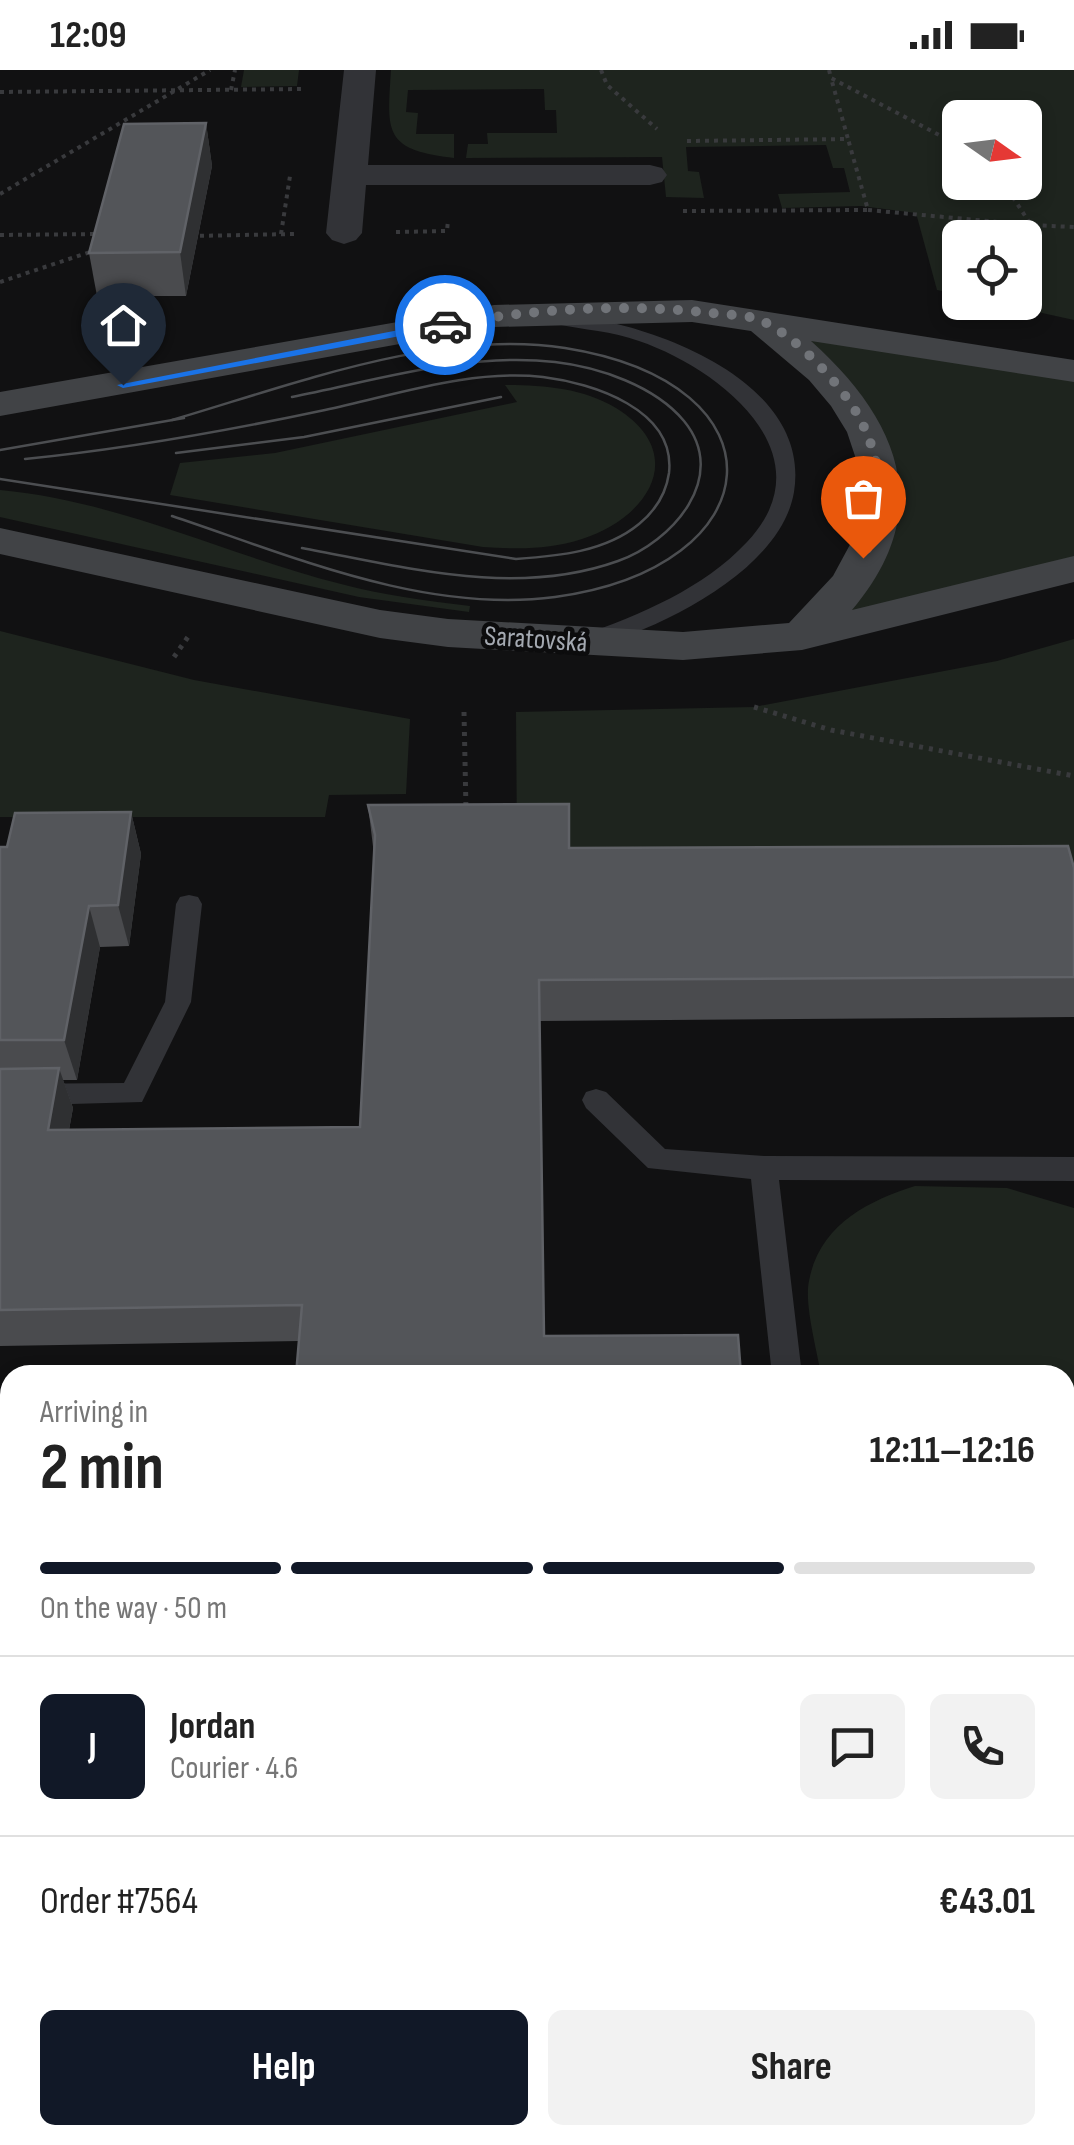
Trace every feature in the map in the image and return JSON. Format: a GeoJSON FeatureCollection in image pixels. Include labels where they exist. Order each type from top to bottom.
{"type":"FeatureCollection","features":[{"type":"Feature","properties":{"kind":"main road"},"geometry":{"type":"LineString","coordinates":[[0,404],[494,316],[676,310],[758,319],[1074,371]]}},
{"type":"Feature","properties":{"kind":"main road"},"geometry":{"type":"LineString","coordinates":[[758,319],[792,342],[842,389],[869,436],[879,476],[878,517],[854,578],[802,636]]}},
{"type":"Feature","properties":{"kind":"main road","name":"Saratovská"},"geometry":{"type":"LineString","coordinates":[[0,540],[380,624],[684,646],[802,636],[1074,569]]}},
{"type":"Feature","properties":{"kind":"street"},"geometry":{"type":"LineString","coordinates":[[344,233],[360,70]]}},
{"type":"Feature","properties":{"kind":"street"},"geometry":{"type":"LineString","coordinates":[[352,175],[650,175]]}},
{"type":"Feature","properties":{"kind":"lane"},"geometry":{"type":"LineString","coordinates":[[494,316],[606,325],[638,332],[679,349],[755,402],[770,419],[785,456],[787,478],[774,520],[734,567],[650,618],[588,642]]}},
{"type":"Feature","properties":{"kind":"lane"},"geometry":{"type":"LineString","coordinates":[[0,1095],[132,1094],[178,1002],[189,904]]}},
{"type":"Feature","properties":{"kind":"lane"},"geometry":{"type":"LineString","coordinates":[[596,1100],[658,1160],[764,1168],[1074,1169]]}},
{"type":"Feature","properties":{"kind":"lane"},"geometry":{"type":"LineString","coordinates":[[764,1168],[786,1365]]}},
{"type":"Feature","properties":{"kind":"path"},"geometry":{"type":"LineString","coordinates":[[0,194],[210,70]]}},
{"type":"Feature","properties":{"kind":"path"},"geometry":{"type":"LineString","coordinates":[[231,90],[234,70]]}},
{"type":"Feature","properties":{"kind":"path"},"geometry":{"type":"LineString","coordinates":[[601,70],[607,85],[657,127],[656,142]]}},
{"type":"Feature","properties":{"kind":"path"},"geometry":{"type":"LineString","coordinates":[[828,70],[831,78],[942,137]]}},
{"type":"Feature","properties":{"kind":"path"},"geometry":{"type":"LineString","coordinates":[[0,92],[304,89]]}},
{"type":"Feature","properties":{"kind":"path"},"geometry":{"type":"LineString","coordinates":[[848,139],[868,210]]}},
{"type":"Feature","properties":{"kind":"path"},"geometry":{"type":"LineString","coordinates":[[679,211],[868,210],[984,220]]}},
{"type":"Feature","properties":{"kind":"path"},"geometry":{"type":"LineString","coordinates":[[1042,225],[1074,227]]}},
{"type":"Feature","properties":{"kind":"path"},"geometry":{"type":"LineString","coordinates":[[0,234],[107,234]]}},
{"type":"Feature","properties":{"kind":"path"},"geometry":{"type":"LineString","coordinates":[[0,282],[104,247]]}},
{"type":"Feature","properties":{"kind":"path"},"geometry":{"type":"LineString","coordinates":[[174,658],[193,628]]}},
{"type":"Feature","properties":{"kind":"path"},"geometry":{"type":"LineString","coordinates":[[754,706],[831,730],[1074,776]]}},
{"type":"Feature","properties":{"kind":"path"},"geometry":{"type":"LineString","coordinates":[[464,712],[466,813]]}},
{"type":"Feature","properties":{"kind":"shaded area"},"geometry":{"type":"Polygon","coordinates":[[[244,70],[299,70],[297,86],[241,87],[244,70]]]}},
{"type":"Feature","properties":{"kind":"shaded area"},"geometry":{"type":"Polygon","coordinates":[[[391,70],[1074,70],[1074,320],[1042,313],[1042,220],[942,220],[942,291],[937,290],[916,213],[861,206],[782,208],[778,194],[850,192],[844,168],[833,168],[826,145],[686,147],[688,171],[699,172],[704,198],[666,197],[662,157],[466,158],[468,144],[488,144],[487,133],[557,133],[556,110],[545,110],[544,89],[408,90],[406,112],[418,113],[416,134],[454,134],[454,158],[414,150],[402,143],[394,134],[389,109],[391,70]]]}},
{"type":"Feature","properties":{"kind":"shaded area"},"geometry":{"type":"Polygon","coordinates":[[[758,319],[1074,371],[1074,569],[802,636],[854,578],[876,456],[758,319]]]}},
{"type":"Feature","properties":{"kind":"shaded area"},"geometry":{"type":"Polygon","coordinates":[[[505,385],[548,387],[590,396],[616,408],[638,426],[651,445],[655,464],[652,483],[626,516],[570,543],[483,547],[170,495],[180,463],[275,453],[517,402],[505,385]]]}},
{"type":"Feature","properties":{"kind":"shaded area"},"geometry":{"type":"Polygon","coordinates":[[[0,490],[88,505],[298,572],[373,591],[470,606],[469,612],[359,597],[0,517],[0,490]]]}},
{"type":"Feature","properties":{"kind":"shaded area"},"geometry":{"type":"Polygon","coordinates":[[[0,631],[194,680],[410,719],[406,794],[329,795],[325,817],[0,817],[0,631]]]}},
{"type":"Feature","properties":{"kind":"shaded area"},"geometry":{"type":"Polygon","coordinates":[[[1074,639],[1074,962],[517,846],[516,712],[754,707],[997,661],[1074,639]]]}},
{"type":"Feature","properties":{"kind":"shaded area"},"geometry":{"type":"Polygon","coordinates":[[[915,1186],[1007,1188],[1074,1208],[1074,1365],[819,1365],[808,1302],[814,1262],[834,1231],[880,1199],[915,1186]]]}},
{"type":"Feature","properties":{"kind":"building"},"geometry":{"type":"Polygon","coordinates":[[[206,123],[180,252],[89,253],[124,124],[206,123]]]}},
{"type":"Feature","properties":{"kind":"building"},"geometry":{"type":"Polygon","coordinates":[[[569,804],[569,848],[1068,846],[1074,868],[1074,977],[539,980],[544,1336],[738,1335],[740,1365],[297,1365],[302,1305],[0,1310],[0,1069],[59,1068],[48,1130],[360,1127],[375,835],[368,805],[569,804]]]}},
{"type":"Feature","properties":{"kind":"building"},"geometry":{"type":"Polygon","coordinates":[[[131,812],[118,905],[89,906],[64,1040],[0,1040],[0,847],[7,847],[15,813],[131,812]]]}},
{"type":"Feature","properties":{"kind":"tram line"},"geometry":{"type":"LineString","coordinates":[[172,420],[366,363],[417,353],[517,344],[565,348],[638,368],[690,398],[719,435],[727,475],[714,515],[681,551],[628,579],[555,597],[506,600],[408,589],[312,564],[172,516]]}},
{"type":"Feature","properties":{"kind":"tram line"},"geometry":{"type":"LineString","coordinates":[[292,397],[456,364],[555,362],[608,374],[658,398],[684,421],[697,442],[701,464],[698,485],[688,505],[658,539],[618,561],[579,572],[540,577],[460,576],[302,548]]}},
{"type":"Feature","properties":{"kind":"tram line"},"geometry":{"type":"LineString","coordinates":[[0,479],[516,559],[580,551],[626,533],[655,508],[669,473],[668,451],[659,432],[627,403],[563,380],[516,376],[433,385],[176,439],[25,459]]}},
{"type":"Feature","properties":{"kind":"tram line"},"geometry":{"type":"LineString","coordinates":[[176,453],[304,437],[501,397]]}},
{"type":"Feature","properties":{"kind":"tram line"},"geometry":{"type":"LineString","coordinates":[[0,450],[184,418]]}},
{"type":"Feature","properties":{"kind":"way so far"},"geometry":{"type":"LineString","coordinates":[[445,325],[494,316],[569,311],[692,311],[758,319],[792,342],[842,389],[869,436],[876,456],[880,497],[873,537],[863,558]]}},
{"type":"Feature","properties":{"kind":"route"},"geometry":{"type":"LineString","coordinates":[[123,385],[445,325]]}}]}
